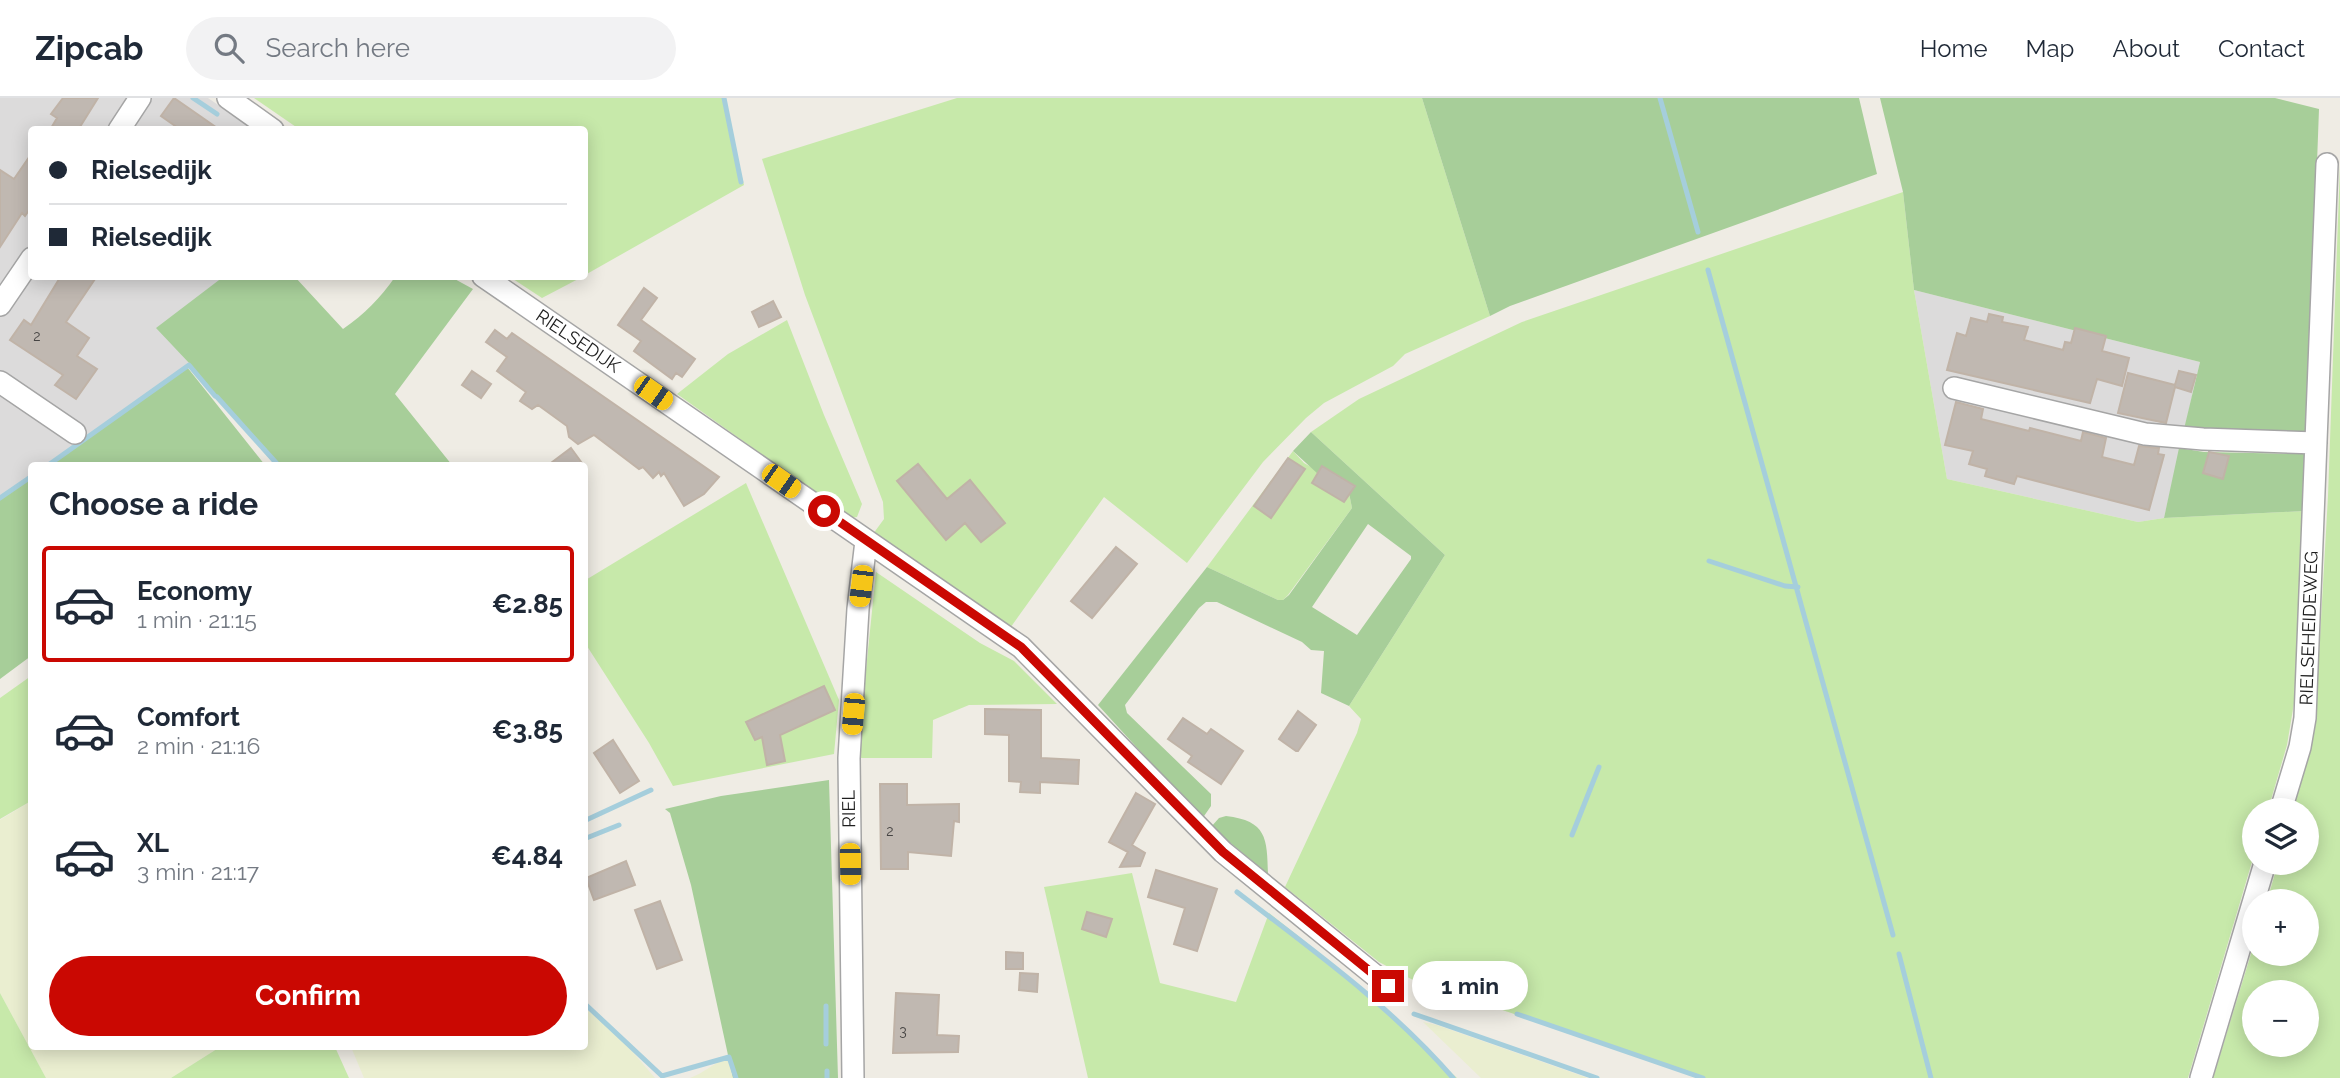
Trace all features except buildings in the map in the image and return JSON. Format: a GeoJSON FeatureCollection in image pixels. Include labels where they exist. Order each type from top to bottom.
{"type":"FeatureCollection","features":[{"type":"Feature","properties":{"kind":"street"},"geometry":{"type":"LineString","coordinates":[[121,126],[140,98]]}},
{"type":"Feature","properties":{"kind":"street"},"geometry":{"type":"LineString","coordinates":[[229,98],[268,126]]}},
{"type":"Feature","properties":{"kind":"street","name":"RIELSEHEIDEWEG"},"geometry":{"type":"LineString","coordinates":[[2285,798],[2300,747],[2305,718],[2327,164]]}},
{"type":"Feature","properties":{"kind":"street"},"geometry":{"type":"LineString","coordinates":[[0,305],[28,264]]}},
{"type":"Feature","properties":{"kind":"street","name":"RIELSEDIJK"},"geometry":{"type":"LineString","coordinates":[[489,280],[1021,647],[1223,852],[1388,986]]}},
{"type":"Feature","properties":{"kind":"street"},"geometry":{"type":"LineString","coordinates":[[0,382],[75,433]]}},
{"type":"Feature","properties":{"kind":"street"},"geometry":{"type":"LineString","coordinates":[[1954,388],[2145,434],[2316,443]]}},
{"type":"Feature","properties":{"kind":"street","name":"RIEL"},"geometry":{"type":"LineString","coordinates":[[853,1078],[849,758],[858,608],[866,541]]}},
{"type":"Feature","properties":{"kind":"street"},"geometry":{"type":"LineString","coordinates":[[2201,1078],[2261,875]]}},
{"type":"Feature","properties":{"kind":"shaded area"},"geometry":{"type":"Polygon","coordinates":[[[0,98],[208,98],[249,126],[28,126],[28,280],[221,280],[170,340],[191,364],[49,462],[28,462],[28,477],[0,497],[0,98]]]}},
{"type":"Feature","properties":{"kind":"shaded area"},"geometry":{"type":"Polygon","coordinates":[[[1914,290],[2200,362],[2164,518],[2138,522],[1947,479],[1914,290]]]}},
{"type":"Feature","properties":{"kind":"green space"},"geometry":{"type":"Polygon","coordinates":[[[254,98],[722,98],[744,185],[588,273],[588,126],[295,126],[254,98]]]}},
{"type":"Feature","properties":{"kind":"green space"},"geometry":{"type":"Polygon","coordinates":[[[957,98],[1422,98],[1490,316],[1405,354],[1393,366],[1324,403],[1263,462],[1187,563],[1104,497],[1008,631],[873,534],[884,519],[883,502],[805,295],[762,159],[957,98]]]}},
{"type":"Feature","properties":{"kind":"green space"},"geometry":{"type":"Polygon","coordinates":[[[1422,98],[1859,98],[1877,174],[1510,306],[1490,316],[1422,98]]]}},
{"type":"Feature","properties":{"kind":"green space"},"geometry":{"type":"Polygon","coordinates":[[[1880,98],[2275,98],[2319,109],[2307,434],[2184,429],[2200,362],[1914,290],[1903,192],[1880,98]]]}},
{"type":"Feature","properties":{"kind":"green space"},"geometry":{"type":"Polygon","coordinates":[[[2340,165],[2340,1078],[2213,1078],[2242,983],[2242,1057],[2319,1057],[2319,980],[2243,980],[2247,966],[2319,966],[2319,889],[2270,889],[2275,875],[2319,875],[2319,798],[2296,798],[2315,726],[2328,496],[2340,165]]]}},
{"type":"Feature","properties":{"kind":"green space"},"geometry":{"type":"Polygon","coordinates":[[[1903,192],[1914,290],[1947,479],[2138,522],[2164,518],[2304,511],[2294,703],[2287,745],[2272,798],[2242,798],[2242,875],[2248,875],[2188,1078],[1705,1078],[1413,980],[1379,962],[1285,887],[1357,733],[1361,719],[1349,706],[1445,555],[1311,432],[1359,399],[1522,322],[1903,192]]]}},
{"type":"Feature","properties":{"kind":"green space"},"geometry":{"type":"Polygon","coordinates":[[[219,280],[298,280],[343,329],[372,305],[393,280],[456,280],[473,289],[395,394],[450,462],[272,462],[156,328],[219,280]]]}},
{"type":"Feature","properties":{"kind":"green space"},"geometry":{"type":"Polygon","coordinates":[[[515,280],[576,280],[542,298],[515,280]]]}},
{"type":"Feature","properties":{"kind":"green space"},"geometry":{"type":"Polygon","coordinates":[[[787,320],[862,504],[857,517],[851,518],[677,394],[728,354],[787,320]]]}},
{"type":"Feature","properties":{"kind":"green space"},"geometry":{"type":"Polygon","coordinates":[[[187,367],[263,462],[52,462],[187,367]]]}},
{"type":"Feature","properties":{"kind":"green space"},"geometry":{"type":"Polygon","coordinates":[[[1311,432],[1445,555],[1349,706],[1321,693],[1324,651],[1311,650],[1302,642],[1217,602],[1206,602],[1199,608],[1125,705],[1127,713],[1211,794],[1211,806],[1202,819],[1098,705],[1207,567],[1278,600],[1289,595],[1352,508],[1348,488],[1318,474],[1293,451],[1311,432]],[[1368,524],[1312,607],[1357,635],[1411,556],[1368,524]]]}},
{"type":"Feature","properties":{"kind":"green space"},"geometry":{"type":"Polygon","coordinates":[[[2179,448],[2204,452],[2306,454],[2304,511],[2164,518],[2179,448]]]}},
{"type":"Feature","properties":{"kind":"green space"},"geometry":{"type":"Polygon","coordinates":[[[1293,451],[1304,463],[1348,488],[1352,508],[1288,595],[1283,600],[1278,600],[1207,567],[1293,451]]]}},
{"type":"Feature","properties":{"kind":"green space"},"geometry":{"type":"Polygon","coordinates":[[[28,480],[28,658],[0,679],[0,500],[28,480]]]}},
{"type":"Feature","properties":{"kind":"green space"},"geometry":{"type":"Polygon","coordinates":[[[746,483],[839,700],[834,754],[673,786],[588,648],[588,579],[746,483]]]}},
{"type":"Feature","properties":{"kind":"green space"},"geometry":{"type":"Polygon","coordinates":[[[876,572],[980,643],[1014,661],[1057,704],[969,705],[933,720],[932,758],[857,758],[876,572]]]}},
{"type":"Feature","properties":{"kind":"green space"},"geometry":{"type":"Polygon","coordinates":[[[28,678],[28,803],[0,819],[0,698],[28,678]]]}},
{"type":"Feature","properties":{"kind":"green space"},"geometry":{"type":"Polygon","coordinates":[[[829,780],[838,1078],[733,1078],[691,885],[670,813],[665,809],[721,796],[829,780]]]}},
{"type":"Feature","properties":{"kind":"green space"},"geometry":{"type":"Polygon","coordinates":[[[28,803],[28,1045],[0,993],[0,820],[28,803]]]}},
{"type":"Feature","properties":{"kind":"green space"},"geometry":{"type":"Polygon","coordinates":[[[1226,816],[1250,822],[1262,833],[1267,850],[1268,874],[1211,827],[1219,818],[1226,816]]]}},
{"type":"Feature","properties":{"kind":"green space"},"geometry":{"type":"Polygon","coordinates":[[[1132,873],[1160,983],[1236,1002],[1269,913],[1336,966],[1457,1078],[1088,1078],[1044,887],[1132,873]]]}},
{"type":"Feature","properties":{"kind":"green space"},"geometry":{"type":"Polygon","coordinates":[[[0,993],[28,1045],[28,1050],[31,1050],[46,1078],[0,1078],[0,993]]]}},
{"type":"Feature","properties":{"kind":"green space"},"geometry":{"type":"Polygon","coordinates":[[[588,1011],[607,1022],[655,1078],[364,1078],[352,1050],[588,1050],[588,1011]]]}},
{"type":"Feature","properties":{"kind":"green space"},"geometry":{"type":"Polygon","coordinates":[[[1423,1022],[1437,1025],[1588,1078],[1481,1078],[1423,1022]]]}},
{"type":"Feature","properties":{"kind":"green space"},"geometry":{"type":"Polygon","coordinates":[[[31,1050],[215,1050],[171,1078],[46,1078],[31,1050]]]}},
{"type":"Feature","properties":{"kind":"green space"},"geometry":{"type":"Polygon","coordinates":[[[215,1050],[336,1050],[349,1078],[171,1078],[215,1050]]]}},
{"type":"Feature","properties":{"kind":"green space"},"geometry":{"type":"Polygon","coordinates":[[[728,1056],[733,1078],[690,1078],[699,1074],[728,1056]]]}},
{"type":"Feature","properties":{"kind":"waterway"},"geometry":{"type":"LineString","coordinates":[[193,98],[217,114]]}},
{"type":"Feature","properties":{"kind":"waterway"},"geometry":{"type":"LineString","coordinates":[[724,98],[741,182]]}},
{"type":"Feature","properties":{"kind":"waterway"},"geometry":{"type":"LineString","coordinates":[[1660,98],[1698,232]]}},
{"type":"Feature","properties":{"kind":"waterway"},"geometry":{"type":"LineString","coordinates":[[1708,270],[1893,935]]}},
{"type":"Feature","properties":{"kind":"waterway"},"geometry":{"type":"LineString","coordinates":[[53,462],[189,365],[215,396]]}},
{"type":"Feature","properties":{"kind":"waterway"},"geometry":{"type":"LineString","coordinates":[[217,397],[275,462]]}},
{"type":"Feature","properties":{"kind":"waterway"},"geometry":{"type":"LineString","coordinates":[[0,498],[28,479]]}},
{"type":"Feature","properties":{"kind":"waterway"},"geometry":{"type":"LineString","coordinates":[[1709,561],[1785,586],[1798,587]]}},
{"type":"Feature","properties":{"kind":"waterway"},"geometry":{"type":"LineString","coordinates":[[1572,835],[1599,767]]}},
{"type":"Feature","properties":{"kind":"waterway"},"geometry":{"type":"LineString","coordinates":[[588,819],[651,790]]}},
{"type":"Feature","properties":{"kind":"waterway"},"geometry":{"type":"LineString","coordinates":[[588,837],[619,825]]}},
{"type":"Feature","properties":{"kind":"waterway"},"geometry":{"type":"LineString","coordinates":[[1237,892],[1377,1003],[1453,1078]]}},
{"type":"Feature","properties":{"kind":"waterway"},"geometry":{"type":"LineString","coordinates":[[1899,954],[1931,1078]]}},
{"type":"Feature","properties":{"kind":"waterway"},"geometry":{"type":"LineString","coordinates":[[1443,987],[1449,992],[1488,1005],[1494,1001]]}},
{"type":"Feature","properties":{"kind":"waterway"},"geometry":{"type":"LineString","coordinates":[[826,1006],[826,1044]]}},
{"type":"Feature","properties":{"kind":"waterway"},"geometry":{"type":"LineString","coordinates":[[588,1007],[662,1076],[729,1057],[736,1078]]}},
{"type":"Feature","properties":{"kind":"waterway"},"geometry":{"type":"LineString","coordinates":[[1414,1014],[1597,1078]]}},
{"type":"Feature","properties":{"kind":"waterway"},"geometry":{"type":"LineString","coordinates":[[1517,1014],[1703,1078]]}},
{"type":"Feature","properties":{"kind":"waterway"},"geometry":{"type":"LineString","coordinates":[[827,1071],[827,1078]]}},
{"type":"Feature","properties":{"kind":"route"},"geometry":{"type":"LineString","coordinates":[[824,511],[1021,647],[1223,852],[1388,986]]}}]}
